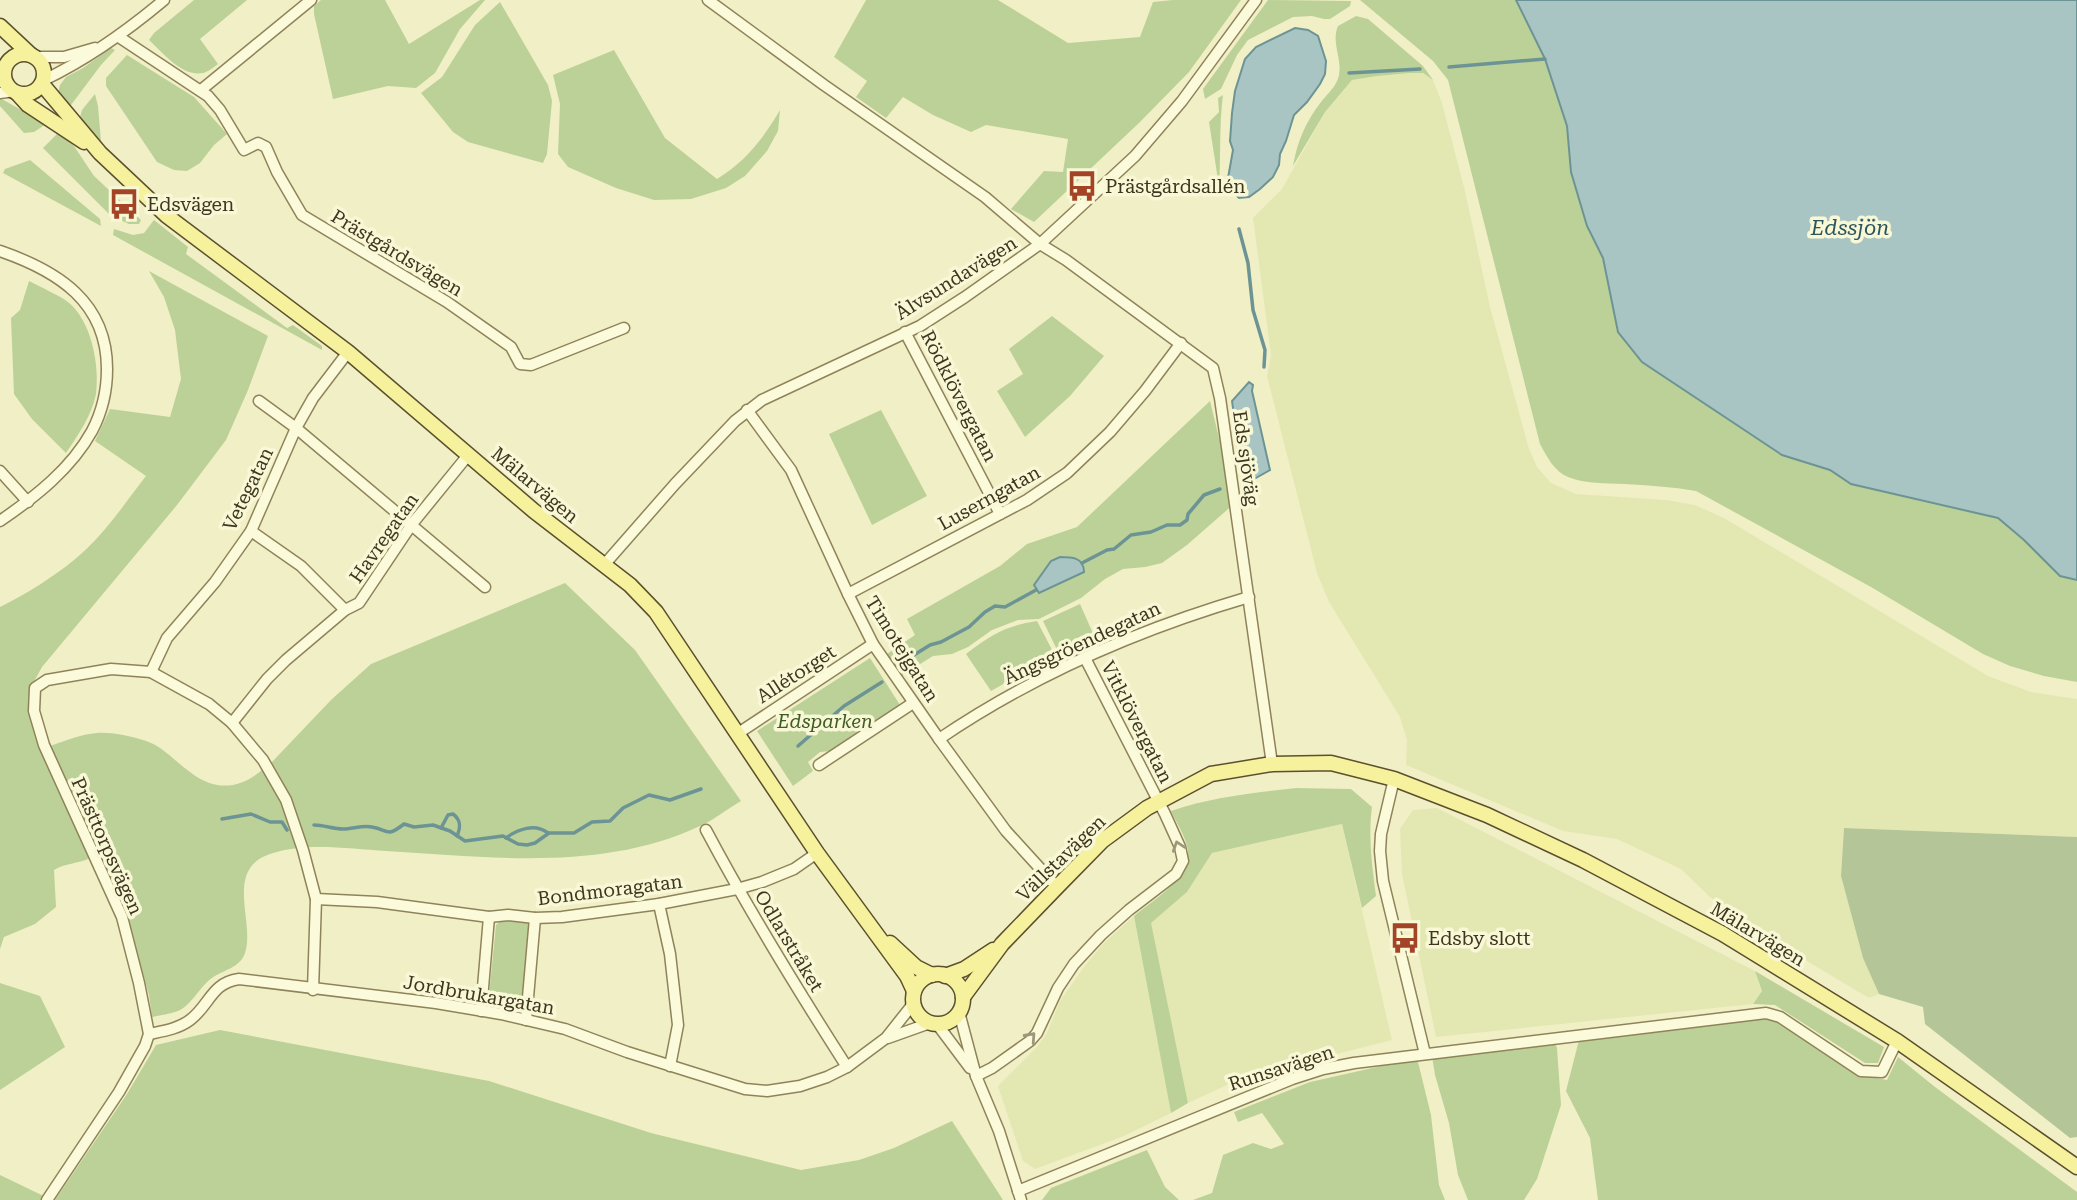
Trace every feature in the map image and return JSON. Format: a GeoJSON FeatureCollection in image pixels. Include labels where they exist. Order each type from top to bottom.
{"type":"FeatureCollection","features":[{"type":"Feature","properties":{"kind":"main road"},"geometry":{"type":"LineString","coordinates":[[0,26],[33,56],[44,69],[43,82],[31,93],[11,93],[3,64],[14,57],[33,56]]}},
{"type":"Feature","properties":{"kind":"main road","name":"Mälarvägen"},"geometry":{"type":"LineString","coordinates":[[43,82],[100,153],[167,216],[348,352],[534,512],[630,585],[656,611],[817,853],[906,976],[914,997]]}},
{"type":"Feature","properties":{"kind":"main road","name":"Mälarvägen"},"geometry":{"type":"LineString","coordinates":[[11,93],[100,153]]}},
{"type":"Feature","properties":{"kind":"main road","name":"Vällstavägen"},"geometry":{"type":"LineString","coordinates":[[963,998],[1002,944],[1102,841],[1158,801],[1211,774],[1272,764],[1331,763],[1394,779]]}},
{"type":"Feature","properties":{"kind":"main road","name":"Mälarvägen"},"geometry":{"type":"LineString","coordinates":[[1394,779],[1487,816],[1583,860],[1723,934],[1898,1041],[2077,1167]]}},
{"type":"Feature","properties":{"kind":"main road","name":"Mälarvägen"},"geometry":{"type":"LineString","coordinates":[[866,920],[916,967],[939,975]]}},
{"type":"Feature","properties":{"kind":"main road","name":"Vällstavägen"},"geometry":{"type":"LineString","coordinates":[[939,975],[964,969],[1002,944]]}},
{"type":"Feature","properties":{"kind":"main road"},"geometry":{"type":"LineString","coordinates":[[939,975],[956,982],[963,998],[959,1012],[949,1021],[934,1024],[918,1015],[914,997],[922,981],[939,975]]}},
{"type":"Feature","properties":{"kind":"street"},"geometry":{"type":"LineString","coordinates":[[43,82],[119,37],[164,0]]}},
{"type":"Feature","properties":{"kind":"street"},"geometry":{"type":"LineString","coordinates":[[201,90],[311,0]]}},
{"type":"Feature","properties":{"kind":"street"},"geometry":{"type":"LineString","coordinates":[[708,0],[832,91],[985,197],[1040,243]]}},
{"type":"Feature","properties":{"kind":"street","name":"Älvsundavägen"},"geometry":{"type":"LineString","coordinates":[[604,565],[675,484],[747,410],[762,400],[919,326],[965,298],[1040,243],[1135,156],[1196,84],[1256,0]]}},
{"type":"Feature","properties":{"kind":"street","name":"Prästgårdsvägen"},"geometry":{"type":"LineString","coordinates":[[119,37],[201,90],[220,110],[244,150],[258,143],[266,147],[302,215],[447,302],[510,347],[520,364],[531,365],[624,328]]}},
{"type":"Feature","properties":{"kind":"street"},"geometry":{"type":"LineString","coordinates":[[33,56],[64,57],[104,46]]}},
{"type":"Feature","properties":{"kind":"street","name":"Eds sjöväg"},"geometry":{"type":"LineString","coordinates":[[1040,243],[1213,368],[1220,398],[1272,764]]}},
{"type":"Feature","properties":{"kind":"street"},"geometry":{"type":"LineString","coordinates":[[0,251],[23,259],[57,277],[80,297],[98,320],[107,349],[103,404],[92,431],[73,459],[28,502],[0,521]]}},
{"type":"Feature","properties":{"kind":"street","name":"Rödklövergatan"},"geometry":{"type":"LineString","coordinates":[[905,331],[1000,514]]}},
{"type":"Feature","properties":{"kind":"street","name":"Luserngatan"},"geometry":{"type":"LineString","coordinates":[[848,594],[1027,500],[1067,473],[1110,432],[1181,343]]}},
{"type":"Feature","properties":{"kind":"street","name":"Vetegatan"},"geometry":{"type":"LineString","coordinates":[[151,673],[167,638],[215,582],[251,531],[296,428],[313,398],[348,352]]}},
{"type":"Feature","properties":{"kind":"street"},"geometry":{"type":"LineString","coordinates":[[259,401],[296,428],[485,587]]}},
{"type":"Feature","properties":{"kind":"street","name":"Timotejgatan"},"geometry":{"type":"LineString","coordinates":[[747,410],[791,470],[873,644],[1006,831],[1057,887]]}},
{"type":"Feature","properties":{"kind":"street","name":"Havregatan"},"geometry":{"type":"LineString","coordinates":[[232,723],[286,660],[345,610],[359,603],[412,524],[469,454]]}},
{"type":"Feature","properties":{"kind":"street"},"geometry":{"type":"LineString","coordinates":[[0,471],[28,502]]}},
{"type":"Feature","properties":{"kind":"street"},"geometry":{"type":"LineString","coordinates":[[251,531],[301,566],[345,610]]}},
{"type":"Feature","properties":{"kind":"street","name":"Ängsgröendegatan"},"geometry":{"type":"LineString","coordinates":[[939,739],[1002,699],[1085,658],[1184,616],[1249,597]]}},
{"type":"Feature","properties":{"kind":"street","name":"Allétorget"},"geometry":{"type":"LineString","coordinates":[[737,734],[873,644]]}},
{"type":"Feature","properties":{"kind":"street","name":"Vitklövergatan"},"geometry":{"type":"LineString","coordinates":[[976,1076],[1030,1041],[1037,1033],[1058,988],[1074,964],[1129,910],[1176,874],[1183,861],[1180,847],[1158,801],[1085,658]]}},
{"type":"Feature","properties":{"kind":"street","name":"Prästtorpsvägen"},"geometry":{"type":"LineString","coordinates":[[149,1034],[122,917],[44,746],[34,711],[35,688],[47,680],[111,669],[151,673]]}},
{"type":"Feature","properties":{"kind":"street"},"geometry":{"type":"LineString","coordinates":[[151,673],[209,704],[232,723],[263,760],[286,800],[316,899],[313,990]]}},
{"type":"Feature","properties":{"kind":"street"},"geometry":{"type":"LineString","coordinates":[[819,765],[913,703]]}},
{"type":"Feature","properties":{"kind":"street"},"geometry":{"type":"LineString","coordinates":[[1394,779],[1381,834],[1383,881],[1425,1054]]}},
{"type":"Feature","properties":{"kind":"street","name":"Odlarstråket"},"geometry":{"type":"LineString","coordinates":[[706,830],[783,968],[848,1066]]}},
{"type":"Feature","properties":{"kind":"street","name":"Bondmoragatan"},"geometry":{"type":"LineString","coordinates":[[316,899],[377,902],[489,917],[576,916],[737,889],[794,869],[817,853]]}},
{"type":"Feature","properties":{"kind":"street"},"geometry":{"type":"LineString","coordinates":[[659,904],[670,954],[678,1025],[670,1066]]}},
{"type":"Feature","properties":{"kind":"street"},"geometry":{"type":"LineString","coordinates":[[481,1011],[489,917]]}},
{"type":"Feature","properties":{"kind":"street"},"geometry":{"type":"LineString","coordinates":[[526,1020],[535,918]]}},
{"type":"Feature","properties":{"kind":"street","name":"Jordbrukargatan"},"geometry":{"type":"LineString","coordinates":[[149,1034],[173,1029],[189,1021],[201,1010],[216,988],[226,981],[239,979],[313,990],[423,1001],[526,1020],[565,1029],[745,1089],[767,1091],[800,1086],[848,1066],[886,1038],[914,997]]}},
{"type":"Feature","properties":{"kind":"street"},"geometry":{"type":"LineString","coordinates":[[959,1012],[976,1076],[999,1131],[1020,1195]]}},
{"type":"Feature","properties":{"kind":"street","name":"Runsavägen"},"geometry":{"type":"LineString","coordinates":[[1020,1195],[1234,1101],[1323,1069],[1354,1063],[1766,1013],[1780,1017],[1861,1072],[1882,1072],[1898,1041]]}},
{"type":"Feature","properties":{"kind":"street"},"geometry":{"type":"LineString","coordinates":[[934,1024],[953,1042],[976,1076]]}},
{"type":"Feature","properties":{"kind":"street","name":"Jordbrukargatan"},"geometry":{"type":"LineString","coordinates":[[886,1038],[934,1024]]}},
{"type":"Feature","properties":{"kind":"street"},"geometry":{"type":"LineString","coordinates":[[47,1200],[120,1092],[149,1034]]}},
{"type":"Feature","properties":{"kind":"green space"},"geometry":{"type":"Polygon","coordinates":[[[194,0],[247,0],[200,39],[218,64],[203,73],[180,68],[149,40],[194,0]]]}},
{"type":"Feature","properties":{"kind":"green space"},"geometry":{"type":"Polygon","coordinates":[[[321,0],[385,0],[409,44],[480,0],[485,0],[460,29],[435,73],[416,88],[388,86],[333,99],[314,14],[314,6],[321,0]]]}},
{"type":"Feature","properties":{"kind":"green space"},"geometry":{"type":"Polygon","coordinates":[[[866,0],[998,0],[1068,43],[1140,37],[1153,2],[1241,0],[1189,72],[1034,222],[1011,209],[1044,171],[1063,172],[1068,139],[986,125],[971,132],[933,115],[903,97],[886,118],[856,97],[867,81],[834,57],[866,0]]]}},
{"type":"Feature","properties":{"kind":"green space"},"geometry":{"type":"Polygon","coordinates":[[[1268,0],[1351,1],[1350,6],[1330,19],[1293,17],[1248,40],[1237,55],[1221,89],[1205,99],[1203,89],[1268,0]]]}},
{"type":"Feature","properties":{"kind":"green space"},"geometry":{"type":"Polygon","coordinates":[[[1360,0],[1516,0],[1545,59],[1567,127],[1571,173],[1587,226],[1603,258],[1618,332],[1782,455],[1830,470],[1851,484],[1998,518],[2059,576],[2077,580],[2077,682],[2010,666],[1983,654],[1871,587],[1696,491],[1588,482],[1568,477],[1559,471],[1540,444],[1448,80],[1433,61],[1360,0]]]}},
{"type":"Feature","properties":{"kind":"green space"},"geometry":{"type":"Polygon","coordinates":[[[500,2],[548,85],[552,101],[547,154],[543,163],[468,142],[453,132],[421,93],[442,77],[475,25],[500,2]]]}},
{"type":"Feature","properties":{"kind":"green space"},"geometry":{"type":"Polygon","coordinates":[[[1356,16],[1368,19],[1423,66],[1433,80],[1423,73],[1410,73],[1352,80],[1325,112],[1293,166],[1307,124],[1338,79],[1338,26],[1356,16]]]}},
{"type":"Feature","properties":{"kind":"green space"},"geometry":{"type":"Polygon","coordinates":[[[111,48],[115,50],[68,109],[58,93],[60,85],[66,77],[111,48]]]}},
{"type":"Feature","properties":{"kind":"green space"},"geometry":{"type":"Polygon","coordinates":[[[614,50],[665,138],[717,179],[753,149],[780,110],[778,131],[767,151],[745,176],[726,188],[691,199],[654,200],[616,188],[568,167],[558,154],[560,104],[553,75],[614,50]]]}},
{"type":"Feature","properties":{"kind":"green space"},"geometry":{"type":"Polygon","coordinates":[[[127,55],[194,97],[227,134],[200,163],[187,171],[174,170],[157,162],[106,86],[106,78],[127,55]]]}},
{"type":"Feature","properties":{"kind":"green space"},"geometry":{"type":"Polygon","coordinates":[[[1423,73],[1433,80],[1442,103],[1465,191],[1490,307],[1529,449],[1537,467],[1551,483],[1576,494],[1666,500],[1695,505],[1724,518],[1988,676],[2031,692],[2077,699],[2077,837],[1844,828],[1841,876],[1863,958],[1879,994],[1869,998],[1748,926],[1710,897],[1681,869],[1617,839],[1563,831],[1406,765],[1407,740],[1400,717],[1329,602],[1317,573],[1267,376],[1271,355],[1253,218],[1282,189],[1325,112],[1352,80],[1423,73]]]}},
{"type":"Feature","properties":{"kind":"green space"},"geometry":{"type":"Polygon","coordinates":[[[95,94],[101,141],[84,125],[80,117],[82,110],[95,94]]]}},
{"type":"Feature","properties":{"kind":"green space"},"geometry":{"type":"Polygon","coordinates":[[[1223,95],[1219,186],[1209,122],[1219,112],[1218,98],[1223,95]]]}},
{"type":"Feature","properties":{"kind":"green space"},"geometry":{"type":"Polygon","coordinates":[[[0,98],[46,124],[34,132],[24,133],[0,106],[0,98]]]}},
{"type":"Feature","properties":{"kind":"green space"},"geometry":{"type":"Polygon","coordinates":[[[58,133],[74,146],[94,176],[141,220],[139,224],[129,224],[111,216],[43,148],[58,133]]]}},
{"type":"Feature","properties":{"kind":"green space"},"geometry":{"type":"Polygon","coordinates":[[[30,160],[100,219],[101,226],[3,173],[5,169],[30,160]]]}},
{"type":"Feature","properties":{"kind":"green space"},"geometry":{"type":"Polygon","coordinates":[[[154,220],[188,247],[186,254],[287,328],[293,325],[322,346],[322,350],[113,235],[114,229],[133,235],[144,233],[154,220]]]}},
{"type":"Feature","properties":{"kind":"green space"},"geometry":{"type":"Polygon","coordinates":[[[149,271],[268,336],[226,440],[177,505],[42,667],[30,689],[29,712],[36,736],[90,858],[54,870],[56,907],[35,924],[4,937],[0,949],[0,607],[48,579],[85,551],[113,520],[146,476],[95,441],[110,409],[170,417],[181,379],[175,330],[164,297],[149,271]]]}},
{"type":"Feature","properties":{"kind":"green space"},"geometry":{"type":"Polygon","coordinates":[[[29,281],[64,299],[76,310],[88,331],[95,357],[97,382],[94,402],[84,425],[66,453],[32,419],[14,394],[11,318],[20,310],[29,281]]]}},
{"type":"Feature","properties":{"kind":"green space"},"geometry":{"type":"Polygon","coordinates":[[[1052,316],[1104,356],[1070,396],[1025,437],[997,391],[1023,374],[1009,349],[1052,316]]]}},
{"type":"Feature","properties":{"kind":"green space"},"geometry":{"type":"Polygon","coordinates":[[[1210,401],[1235,503],[1162,563],[1123,569],[1081,598],[1039,619],[1018,620],[992,630],[968,647],[952,654],[933,656],[901,676],[887,654],[915,635],[907,619],[1000,566],[1027,544],[1077,527],[1210,401]]]}},
{"type":"Feature","properties":{"kind":"green space"},"geometry":{"type":"Polygon","coordinates":[[[881,410],[927,496],[872,525],[829,434],[881,410]]]}},
{"type":"Feature","properties":{"kind":"green space"},"geometry":{"type":"Polygon","coordinates":[[[565,583],[635,650],[741,801],[705,824],[663,841],[585,856],[505,858],[309,847],[265,856],[253,864],[244,887],[247,941],[243,958],[208,981],[183,1008],[152,1017],[149,995],[125,910],[50,746],[91,734],[124,735],[156,746],[209,783],[228,786],[237,784],[263,769],[278,796],[285,795],[271,763],[331,700],[371,664],[565,583]]]}},
{"type":"Feature","properties":{"kind":"green space"},"geometry":{"type":"Polygon","coordinates":[[[1080,604],[1099,647],[1064,664],[1043,621],[1080,604]]]}},
{"type":"Feature","properties":{"kind":"green space"},"geometry":{"type":"Polygon","coordinates":[[[1037,621],[1060,665],[1026,682],[1021,674],[991,691],[966,654],[999,632],[1037,621]]]}},
{"type":"Feature","properties":{"kind":"green space","name":"Edsparken"},"geometry":{"type":"Polygon","coordinates":[[[870,658],[900,705],[831,751],[820,752],[808,762],[813,771],[793,786],[757,731],[870,658]]]}},
{"type":"Feature","properties":{"kind":"green space"},"geometry":{"type":"Polygon","coordinates":[[[1296,788],[1351,789],[1372,807],[1370,840],[1376,896],[1362,908],[1342,824],[1212,853],[1187,892],[1151,923],[1188,1103],[1171,1113],[1134,916],[1171,886],[1185,867],[1187,846],[1171,811],[1217,799],[1296,788]]]}},
{"type":"Feature","properties":{"kind":"green space"},"geometry":{"type":"Polygon","coordinates":[[[1437,808],[1755,971],[1762,991],[1753,1004],[1436,1037],[1402,874],[1400,829],[1413,810],[1437,808]]]}},
{"type":"Feature","properties":{"kind":"green space"},"geometry":{"type":"Polygon","coordinates":[[[1342,824],[1392,1040],[1242,1078],[1188,1103],[1150,923],[1187,892],[1212,853],[1342,824]]]}},
{"type":"Feature","properties":{"kind":"green space"},"geometry":{"type":"Polygon","coordinates":[[[1844,828],[2077,837],[2077,1137],[2070,1138],[1925,1024],[1923,1007],[1879,994],[1863,958],[1841,876],[1844,828]]]}},
{"type":"Feature","properties":{"kind":"green space"},"geometry":{"type":"Polygon","coordinates":[[[1134,916],[1171,1113],[1124,1136],[1035,1169],[1023,1161],[998,1086],[1037,1047],[1047,1033],[1060,1001],[1084,967],[1104,943],[1134,916]]]}},
{"type":"Feature","properties":{"kind":"green space"},"geometry":{"type":"Polygon","coordinates":[[[503,919],[529,920],[531,923],[520,1013],[488,1006],[496,925],[503,919]]]}},
{"type":"Feature","properties":{"kind":"green space"},"geometry":{"type":"Polygon","coordinates":[[[1755,971],[1884,1047],[1878,1063],[1865,1063],[1775,1005],[1753,1004],[1762,991],[1755,971]]]}},
{"type":"Feature","properties":{"kind":"green space"},"geometry":{"type":"Polygon","coordinates":[[[0,983],[40,996],[65,1047],[0,1090],[0,983]]]}},
{"type":"Feature","properties":{"kind":"green space"},"geometry":{"type":"Polygon","coordinates":[[[1772,1018],[1861,1075],[1887,1080],[1898,1057],[2077,1192],[2077,1200],[1598,1200],[1590,1138],[1566,1091],[1579,1040],[1772,1018]]]}},
{"type":"Feature","properties":{"kind":"green space"},"geometry":{"type":"Polygon","coordinates":[[[220,1030],[489,1081],[651,1133],[801,1170],[859,1160],[894,1148],[952,1121],[1003,1200],[55,1200],[127,1094],[156,1045],[220,1030]]]}},
{"type":"Feature","properties":{"kind":"green space"},"geometry":{"type":"Polygon","coordinates":[[[1555,1043],[1561,1105],[1537,1179],[1524,1200],[1468,1200],[1458,1175],[1449,1123],[1432,1056],[1555,1043]]]}},
{"type":"Feature","properties":{"kind":"green space"},"geometry":{"type":"Polygon","coordinates":[[[1417,1058],[1431,1115],[1439,1185],[1445,1200],[1193,1200],[1212,1193],[1223,1155],[1253,1143],[1271,1149],[1284,1144],[1262,1113],[1238,1122],[1234,1112],[1310,1082],[1417,1058]]]}},
{"type":"Feature","properties":{"kind":"green space"},"geometry":{"type":"Polygon","coordinates":[[[1147,1150],[1165,1187],[1179,1200],[1042,1200],[1051,1188],[1147,1150]]]}},
{"type":"Feature","properties":{"kind":"green space"},"geometry":{"type":"Polygon","coordinates":[[[0,1175],[52,1200],[0,1200],[0,1175]]]}},
{"type":"Feature","properties":{"kind":"water","name":"Edssjön"},"geometry":{"type":"Polygon","coordinates":[[[1516,0],[2077,0],[2077,580],[2060,576],[1998,518],[1851,484],[1830,470],[1782,455],[1642,362],[1618,332],[1603,258],[1587,226],[1571,172],[1567,126],[1545,59],[1516,0]]]}},
{"type":"Feature","properties":{"kind":"water"},"geometry":{"type":"Polygon","coordinates":[[[1295,28],[1308,30],[1318,36],[1326,61],[1325,74],[1307,102],[1294,115],[1273,177],[1249,197],[1239,198],[1229,188],[1228,178],[1233,150],[1230,141],[1235,91],[1245,59],[1256,47],[1295,28]]]}},
{"type":"Feature","properties":{"kind":"water"},"geometry":{"type":"Polygon","coordinates":[[[1249,382],[1253,385],[1252,391],[1270,470],[1247,483],[1244,482],[1242,472],[1232,401],[1249,382]]]}},
{"type":"Feature","properties":{"kind":"water"},"geometry":{"type":"Polygon","coordinates":[[[1060,557],[1079,561],[1084,572],[1039,593],[1034,585],[1051,561],[1060,557]]]}},
{"type":"Feature","properties":{"kind":"waterway"},"geometry":{"type":"LineString","coordinates":[[1449,67],[1545,59]]}},
{"type":"Feature","properties":{"kind":"waterway"},"geometry":{"type":"LineString","coordinates":[[1349,73],[1420,69]]}},
{"type":"Feature","properties":{"kind":"waterway"},"geometry":{"type":"LineString","coordinates":[[1239,229],[1248,263],[1253,310],[1265,350],[1264,367]]}},
{"type":"Feature","properties":{"kind":"waterway"},"geometry":{"type":"LineString","coordinates":[[1082,563],[1114,549],[1131,535],[1151,532],[1167,525],[1180,525],[1187,520],[1188,514],[1204,495],[1220,489]]}},
{"type":"Feature","properties":{"kind":"waterway"},"geometry":{"type":"LineString","coordinates":[[898,665],[930,645],[969,627],[995,606],[1005,607],[1036,590]]}},
{"type":"Feature","properties":{"kind":"waterway"},"geometry":{"type":"LineString","coordinates":[[798,746],[844,706],[882,682]]}},
{"type":"Feature","properties":{"kind":"waterway"},"geometry":{"type":"LineString","coordinates":[[314,825],[343,829],[369,827],[388,832],[404,824],[414,827],[433,825],[450,831],[465,841],[503,836],[518,844],[527,845],[549,833],[574,833],[592,822],[610,821],[623,808],[649,795],[670,800],[701,789]]}},
{"type":"Feature","properties":{"kind":"waterway"},"geometry":{"type":"LineString","coordinates":[[222,819],[251,814],[270,822],[282,822],[287,830]]}},
{"type":"Feature","properties":{"kind":"waterway"},"geometry":{"type":"LineString","coordinates":[[441,828],[448,815],[453,814],[460,824],[457,836]]}},
{"type":"Feature","properties":{"kind":"waterway"},"geometry":{"type":"LineString","coordinates":[[506,838],[527,828],[538,828],[548,833]]}},
{"type":"Feature","properties":{"kind":"place","name":"Prästgårdsallén"},"geometry":{"type":"Point","coordinates":[1082,186]}},
{"type":"Feature","properties":{"kind":"place","name":"Edsvägen"},"geometry":{"type":"Point","coordinates":[124,204]}},
{"type":"Feature","properties":{"kind":"place","name":"Edsby slott"},"geometry":{"type":"Point","coordinates":[1405,938]}}]}
